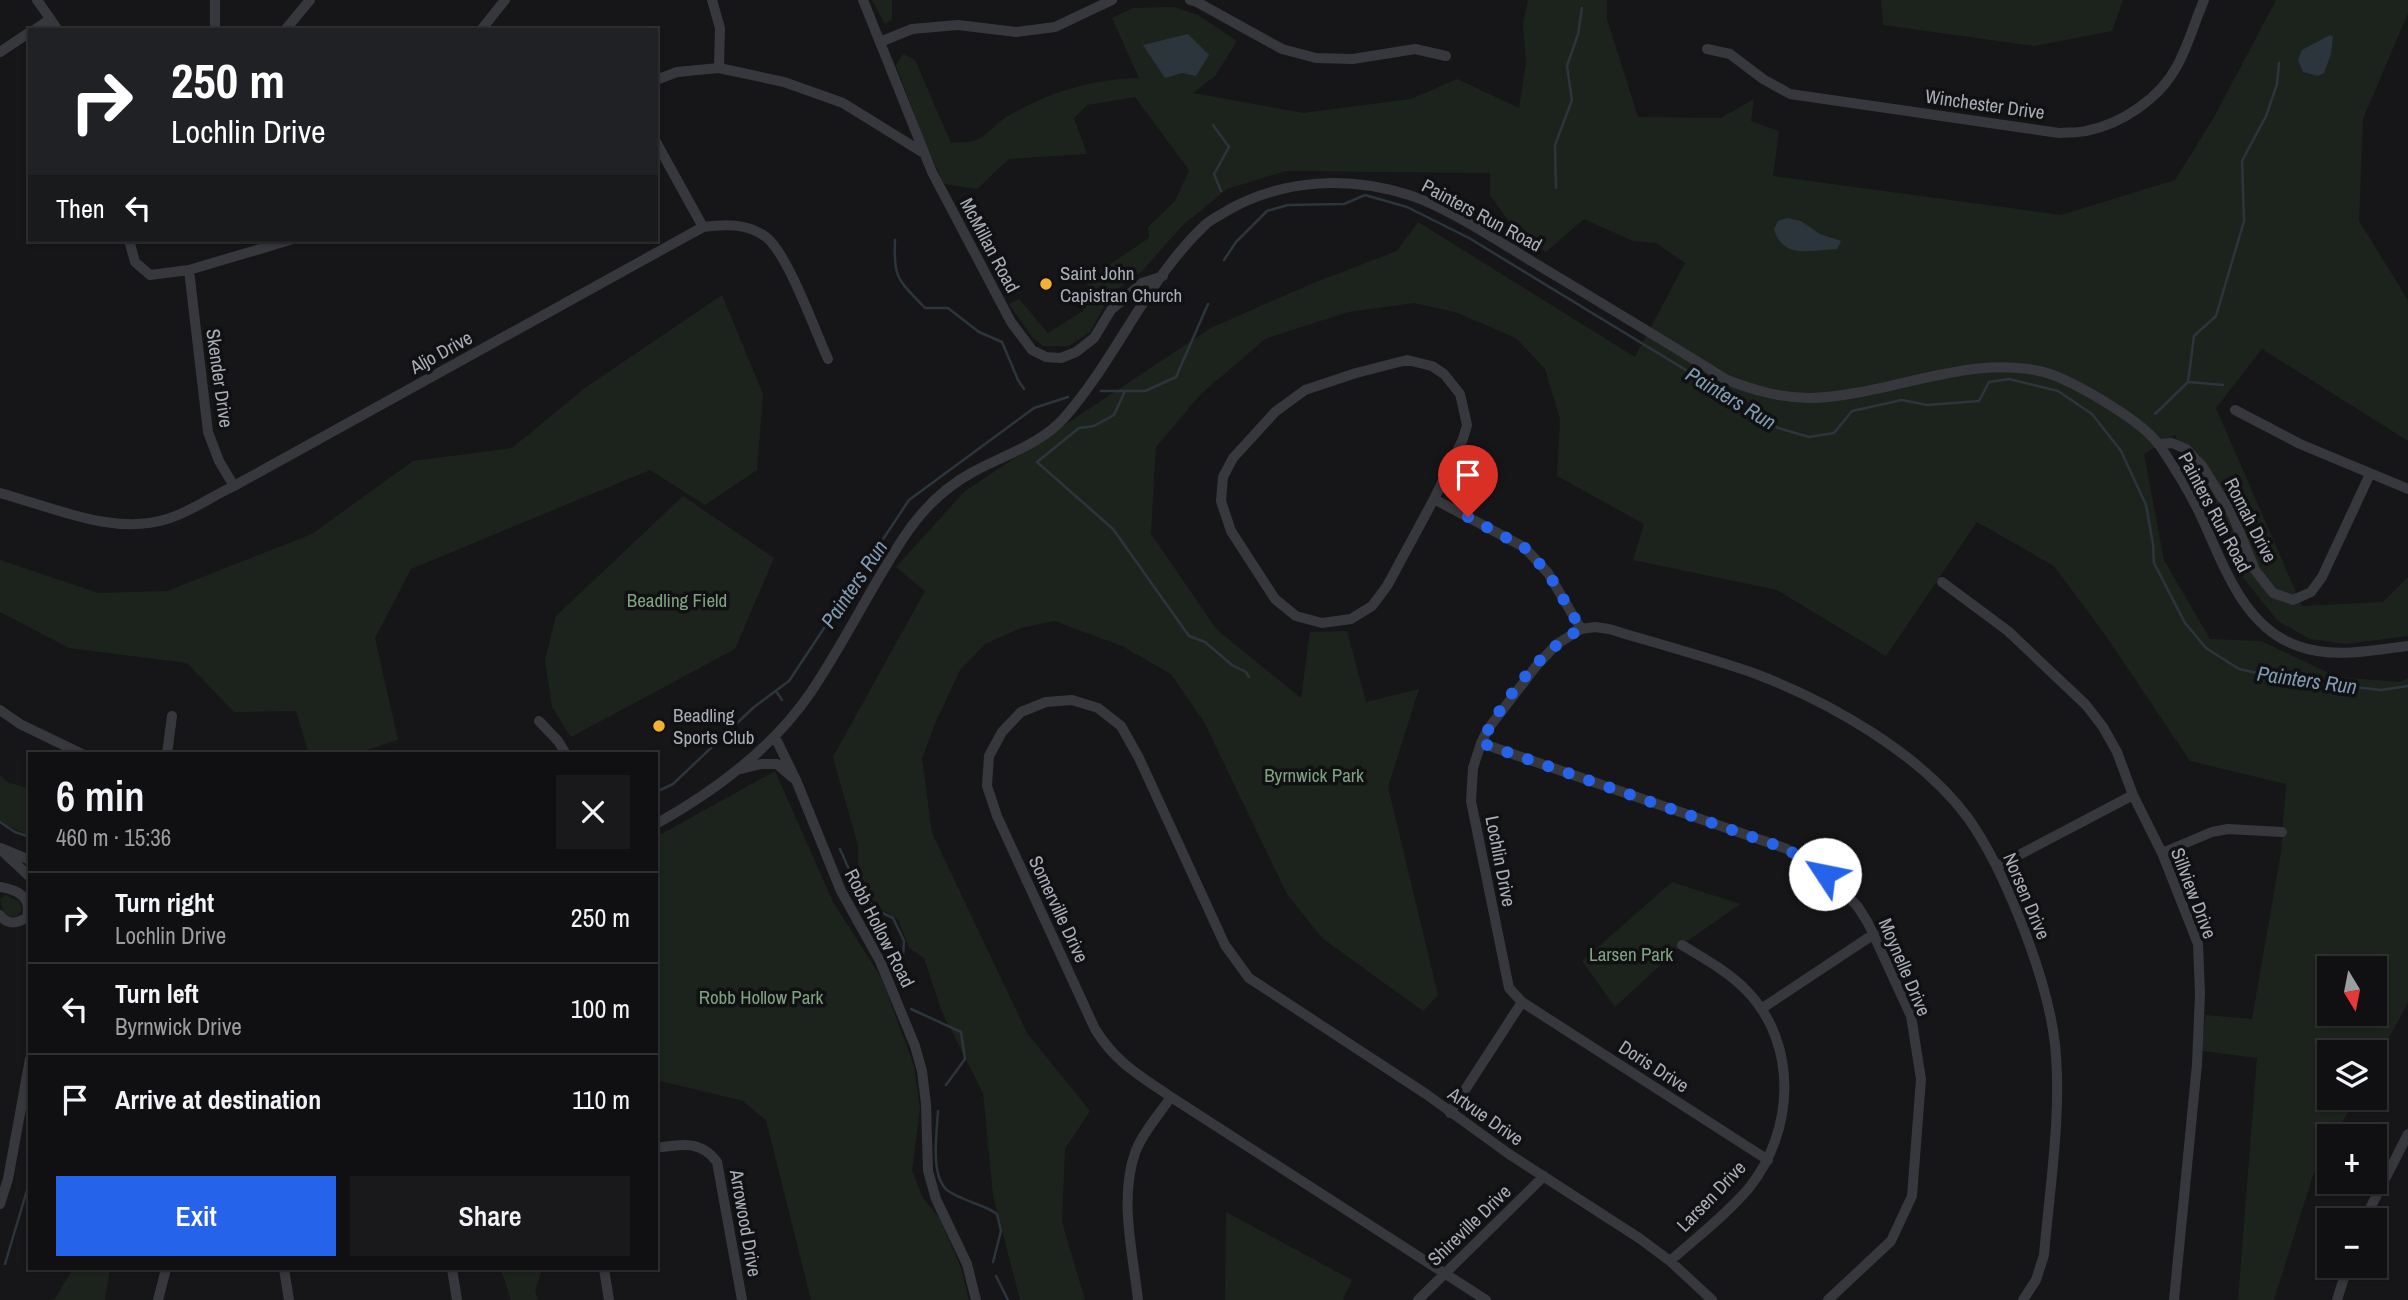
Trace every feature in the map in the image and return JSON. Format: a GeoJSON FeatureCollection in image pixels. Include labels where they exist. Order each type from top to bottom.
{"type":"FeatureCollection","features":[{"type":"Feature","properties":{"kind":"street"},"geometry":{"type":"LineString","coordinates":[[37,0],[57,28]]}},
{"type":"Feature","properties":{"kind":"street"},"geometry":{"type":"LineString","coordinates":[[215,0],[215,28]]}},
{"type":"Feature","properties":{"kind":"street"},"geometry":{"type":"LineString","coordinates":[[287,28],[310,0]]}},
{"type":"Feature","properties":{"kind":"street"},"geometry":{"type":"LineString","coordinates":[[483,28],[505,0]]}},
{"type":"Feature","properties":{"kind":"street"},"geometry":{"type":"LineString","coordinates":[[712,0],[720,28],[719,68]]}},
{"type":"Feature","properties":{"kind":"street","name":"McMillan Road"},"geometry":{"type":"LineString","coordinates":[[863,0],[922,152],[980,267],[1011,322],[1032,350],[1046,357],[1061,358],[1076,352],[1094,338],[1111,310],[1143,283],[1163,276]]}},
{"type":"Feature","properties":{"kind":"street"},"geometry":{"type":"LineString","coordinates":[[880,42],[912,29],[958,26],[1016,32],[1055,27],[1112,0]]}},
{"type":"Feature","properties":{"kind":"street"},"geometry":{"type":"LineString","coordinates":[[1190,0],[1282,49],[1316,58],[1353,59],[1415,49],[1446,56]]}},
{"type":"Feature","properties":{"kind":"street","name":"Winchester Drive"},"geometry":{"type":"LineString","coordinates":[[1707,49],[1730,54],[1763,79],[1790,94],[2059,132],[2086,131],[2133,112],[2161,89],[2177,66],[2204,0]]}},
{"type":"Feature","properties":{"kind":"street"},"geometry":{"type":"LineString","coordinates":[[36,28],[50,19]]}},
{"type":"Feature","properties":{"kind":"street"},"geometry":{"type":"LineString","coordinates":[[0,52],[28,34]]}},
{"type":"Feature","properties":{"kind":"street"},"geometry":{"type":"LineString","coordinates":[[658,79],[677,72],[719,68],[784,82],[844,103],[922,152]]}},
{"type":"Feature","properties":{"kind":"street"},"geometry":{"type":"LineString","coordinates":[[658,146],[703,227]]}},
{"type":"Feature","properties":{"kind":"street","name":"Painters Run Road"},"geometry":{"type":"LineString","coordinates":[[658,823],[737,770],[775,737],[810,693],[904,537],[932,501],[970,473],[1020,450],[1061,421],[1099,373],[1186,244],[1210,220],[1250,199],[1287,188],[1323,183],[1363,183],[1412,195],[1504,244],[1727,380],[1764,393],[1808,398],[1856,394],[1961,371],[2005,367],[2049,374],[2095,396],[2130,418],[2158,443],[2198,510],[2238,595],[2263,627],[2297,646],[2339,654],[2408,646]]}},
{"type":"Feature","properties":{"kind":"street","name":"Aljo Drive"},"geometry":{"type":"LineString","coordinates":[[0,493],[113,524],[147,524],[171,518],[234,486],[703,227],[727,223],[766,237],[783,258],[828,359]]}},
{"type":"Feature","properties":{"kind":"street"},"geometry":{"type":"LineString","coordinates":[[130,242],[135,262],[150,275],[189,270],[282,242]]}},
{"type":"Feature","properties":{"kind":"street","name":"Skender Drive"},"geometry":{"type":"LineString","coordinates":[[189,270],[208,432],[219,461],[234,486]]}},
{"type":"Feature","properties":{"kind":"street"},"geometry":{"type":"LineString","coordinates":[[1407,360],[1432,366],[1444,374],[1460,394],[1464,409],[1467,425],[1463,439],[1434,499],[1387,586],[1372,606],[1351,619],[1322,624],[1296,616],[1275,599],[1231,531],[1221,501],[1223,477],[1233,458],[1275,412],[1305,390],[1407,360]]}},
{"type":"Feature","properties":{"kind":"street"},"geometry":{"type":"LineString","coordinates":[[2235,410],[2300,444],[2408,489]]}},
{"type":"Feature","properties":{"kind":"street","name":"Romah Drive"},"geometry":{"type":"LineString","coordinates":[[2158,443],[2172,443],[2186,449],[2203,467],[2233,516],[2255,570],[2273,593],[2293,600],[2311,592],[2322,577],[2370,474]]}},
{"type":"Feature","properties":{"kind":"street"},"geometry":{"type":"LineString","coordinates":[[1434,499],[1524,547],[1548,573],[1581,629]]}},
{"type":"Feature","properties":{"kind":"street","name":"Sillview Drive"},"geometry":{"type":"LineString","coordinates":[[1942,582],[2008,631],[2086,705],[2103,727],[2162,853],[2198,944],[2200,993],[2197,1063],[2174,1300]]}},
{"type":"Feature","properties":{"kind":"street","name":"Lochlin Drive"},"geometry":{"type":"LineString","coordinates":[[1522,1002],[1509,988],[1471,801],[1473,768],[1481,743],[1502,708],[1557,644],[1581,629]]}},
{"type":"Feature","properties":{"kind":"street","name":"Norsen Drive"},"geometry":{"type":"LineString","coordinates":[[1581,629],[1609,629],[1755,674],[1791,689],[1869,730],[1929,775],[1967,817],[1998,866],[2031,947],[2045,990],[2054,1042],[2057,1093],[2044,1255],[2036,1280],[2024,1300]]}},
{"type":"Feature","properties":{"kind":"street","name":"Somerville Drive"},"geometry":{"type":"LineString","coordinates":[[1237,964],[1225,945],[1139,758],[1121,726],[1098,708],[1072,700],[1046,702],[1021,712],[1002,732],[989,756],[987,786],[997,816],[1095,1029],[1108,1051],[1171,1097],[1486,1300]]}},
{"type":"Feature","properties":{"kind":"street"},"geometry":{"type":"LineString","coordinates":[[0,710],[20,724],[78,752]]}},
{"type":"Feature","properties":{"kind":"street"},"geometry":{"type":"LineString","coordinates":[[166,752],[172,716]]}},
{"type":"Feature","properties":{"kind":"street"},"geometry":{"type":"LineString","coordinates":[[539,721],[565,752]]}},
{"type":"Feature","properties":{"kind":"street","name":"Robb Hollow Road"},"geometry":{"type":"LineString","coordinates":[[775,737],[796,780],[841,891],[880,961],[915,1046],[922,1071],[926,1104],[928,1171],[936,1199],[967,1265],[976,1300]]}},
{"type":"Feature","properties":{"kind":"street","name":"Moynelle Drive"},"geometry":{"type":"LineString","coordinates":[[1481,743],[1787,849],[1836,883],[1858,907],[1874,934],[1911,1016],[1921,1079],[1912,1196],[1891,1241],[1828,1300]]}},
{"type":"Feature","properties":{"kind":"street"},"geometry":{"type":"LineString","coordinates":[[737,770],[761,764],[777,764],[796,780]]}},
{"type":"Feature","properties":{"kind":"street"},"geometry":{"type":"LineString","coordinates":[[1998,866],[2133,795]]}},
{"type":"Feature","properties":{"kind":"street"},"geometry":{"type":"LineString","coordinates":[[2162,853],[2212,832],[2228,829],[2282,832]]}},
{"type":"Feature","properties":{"kind":"street"},"geometry":{"type":"LineString","coordinates":[[0,848],[28,859]]}},
{"type":"Feature","properties":{"kind":"street"},"geometry":{"type":"LineString","coordinates":[[0,848],[28,875]]}},
{"type":"Feature","properties":{"kind":"street"},"geometry":{"type":"LineString","coordinates":[[0,887],[23,895],[28,907]]}},
{"type":"Feature","properties":{"kind":"street"},"geometry":{"type":"LineString","coordinates":[[0,915],[4,921],[12,923],[27,917],[28,913]]}},
{"type":"Feature","properties":{"kind":"street"},"geometry":{"type":"LineString","coordinates":[[1761,1009],[1874,934]]}},
{"type":"Feature","properties":{"kind":"street","name":"Larsen Drive"},"geometry":{"type":"LineString","coordinates":[[1670,1261],[1748,1188],[1768,1160],[1785,1107],[1785,1084],[1778,1047],[1773,1029],[1761,1009],[1748,992],[1718,967],[1682,945]]}},
{"type":"Feature","properties":{"kind":"street","name":"Artvue Drive"},"geometry":{"type":"LineString","coordinates":[[1237,964],[1249,978],[1639,1238],[1670,1261],[1712,1300]]}},
{"type":"Feature","properties":{"kind":"street"},"geometry":{"type":"LineString","coordinates":[[1450,1113],[1522,1002]]}},
{"type":"Feature","properties":{"kind":"street","name":"Doris Drive"},"geometry":{"type":"LineString","coordinates":[[1522,1002],[1768,1160]]}},
{"type":"Feature","properties":{"kind":"street"},"geometry":{"type":"LineString","coordinates":[[0,1204],[8,1179],[28,1070]]}},
{"type":"Feature","properties":{"kind":"street"},"geometry":{"type":"LineString","coordinates":[[1138,1300],[1129,1222],[1128,1182],[1136,1150],[1171,1097]]}},
{"type":"Feature","properties":{"kind":"street"},"geometry":{"type":"LineString","coordinates":[[2370,1208],[2408,1134]]}},
{"type":"Feature","properties":{"kind":"street","name":"Arrowood Drive"},"geometry":{"type":"LineString","coordinates":[[658,1148],[692,1144],[712,1154],[717,1162],[742,1300]]}},
{"type":"Feature","properties":{"kind":"street","name":"Shireville Drive"},"geometry":{"type":"LineString","coordinates":[[1418,1300],[1544,1176]]}},
{"type":"Feature","properties":{"kind":"street"},"geometry":{"type":"LineString","coordinates":[[158,1300],[166,1270]]}},
{"type":"Feature","properties":{"kind":"street"},"geometry":{"type":"LineString","coordinates":[[284,1270],[289,1300]]}},
{"type":"Feature","properties":{"kind":"street"},"geometry":{"type":"LineString","coordinates":[[452,1270],[457,1300]]}},
{"type":"Feature","properties":{"kind":"street"},"geometry":{"type":"LineString","coordinates":[[604,1270],[609,1300]]}},
{"type":"Feature","properties":{"kind":"street"},"geometry":{"type":"LineString","coordinates":[[2337,1300],[2344,1278]]}},
{"type":"Feature","properties":{"kind":"green space"},"geometry":{"type":"Polygon","coordinates":[[[872,0],[892,0],[892,20],[885,24],[872,0]]]}},
{"type":"Feature","properties":{"kind":"green space","name":"Byrnwick Park"},"geometry":{"type":"Polygon","coordinates":[[[1528,0],[1607,0],[1607,19],[1638,117],[1721,118],[1754,99],[1751,121],[1779,131],[1773,176],[2061,215],[2175,180],[2213,119],[2276,0],[2408,0],[2408,13],[2363,119],[2359,221],[2408,300],[2408,441],[2262,349],[2216,408],[2302,606],[2383,602],[2408,577],[2408,636],[2346,644],[2310,639],[2278,621],[2244,579],[2175,435],[2144,454],[2164,560],[2210,639],[2261,641],[2337,677],[2400,682],[2408,678],[2408,1003],[2387,1041],[2317,1040],[2317,1110],[2349,1110],[2341,1124],[2317,1124],[2317,1168],[2274,1300],[2238,1300],[2257,1058],[2202,1051],[2205,1015],[2252,1019],[2281,852],[2286,784],[2190,761],[2106,636],[2054,566],[1977,522],[1886,656],[1777,590],[1633,560],[1644,524],[1557,476],[1560,419],[1545,369],[1516,338],[1455,312],[1414,303],[1348,312],[1265,339],[1201,394],[1156,447],[1151,534],[1217,630],[1301,698],[1310,632],[1347,631],[1366,702],[1419,689],[1388,787],[1438,995],[1423,1011],[1322,938],[1287,894],[1204,722],[1171,674],[1122,646],[1054,621],[1021,628],[985,644],[960,670],[934,726],[922,759],[932,833],[1027,1033],[1090,1111],[1065,1149],[1062,1222],[1085,1300],[1020,1300],[993,1195],[983,1093],[942,1012],[924,958],[909,948],[898,919],[879,908],[858,880],[858,846],[833,757],[925,591],[896,567],[965,491],[1211,328],[1313,283],[1397,251],[1418,222],[1635,357],[1685,263],[1656,243],[1633,241],[1584,219],[1546,252],[1515,230],[1490,195],[1490,173],[1285,171],[1227,189],[1183,225],[1142,271],[1111,294],[1090,332],[1069,346],[1043,346],[1032,337],[1009,304],[1019,299],[1048,333],[1083,311],[1088,279],[1149,238],[1148,227],[1175,201],[1189,170],[1135,97],[1087,105],[1074,118],[1087,154],[1009,159],[977,189],[944,184],[896,65],[903,54],[915,60],[951,143],[978,139],[1008,116],[1071,88],[1104,81],[1139,78],[1112,18],[1133,8],[1174,7],[1198,15],[1237,41],[1215,76],[1193,93],[1303,113],[1411,99],[1457,79],[1519,108],[1526,63],[1523,23],[1528,0]]]}},
{"type":"Feature","properties":{"kind":"green space"},"geometry":{"type":"Polygon","coordinates":[[[1881,0],[2123,0],[2112,31],[2034,46],[1883,25],[1881,0]]]}},
{"type":"Feature","properties":{"kind":"green space"},"geometry":{"type":"Polygon","coordinates":[[[722,295],[763,394],[757,470],[705,505],[650,470],[411,569],[375,638],[398,740],[360,752],[308,752],[296,711],[234,712],[187,663],[69,648],[0,612],[0,560],[98,593],[167,591],[312,534],[413,461],[512,448],[585,388],[722,295]]]}},
{"type":"Feature","properties":{"kind":"green space","name":"Beadling Field"},"geometry":{"type":"Polygon","coordinates":[[[683,496],[774,558],[735,649],[571,737],[552,707],[545,660],[556,616],[683,496]]]}},
{"type":"Feature","properties":{"kind":"green space","name":"Robb Hollow Park"},"geometry":{"type":"Polygon","coordinates":[[[775,771],[833,902],[882,979],[914,1066],[920,1109],[912,1171],[923,1198],[939,1217],[961,1268],[969,1300],[811,1300],[766,1120],[743,1101],[658,1082],[658,836],[775,771]]]}},
{"type":"Feature","properties":{"kind":"green space"},"geometry":{"type":"Polygon","coordinates":[[[0,775],[7,782],[28,788],[28,835],[0,822],[0,775]]]}},
{"type":"Feature","properties":{"kind":"green space","name":"Larsen Park"},"geometry":{"type":"Polygon","coordinates":[[[1672,882],[1740,904],[1682,945],[1615,1007],[1582,961],[1672,882]]]}},
{"type":"Feature","properties":{"kind":"green space"},"geometry":{"type":"Polygon","coordinates":[[[6,895],[20,902],[22,910],[17,916],[7,915],[3,910],[0,899],[6,895]]]}},
{"type":"Feature","properties":{"kind":"green space"},"geometry":{"type":"Polygon","coordinates":[[[1226,1212],[1352,1280],[1343,1300],[1225,1300],[1226,1212]]]}},
{"type":"Feature","properties":{"kind":"green space"},"geometry":{"type":"Polygon","coordinates":[[[72,1270],[110,1270],[105,1300],[54,1300],[72,1270]]]}},
{"type":"Feature","properties":{"kind":"green space"},"geometry":{"type":"Polygon","coordinates":[[[501,1270],[542,1270],[535,1291],[538,1300],[511,1300],[501,1270]]]}},
{"type":"Feature","properties":{"kind":"shaded area"},"geometry":{"type":"Polygon","coordinates":[[[1188,34],[1209,55],[1196,76],[1182,73],[1165,78],[1143,45],[1188,34]]]}},
{"type":"Feature","properties":{"kind":"shaded area"},"geometry":{"type":"Polygon","coordinates":[[[2330,35],[2333,37],[2331,54],[2324,73],[2318,76],[2303,72],[2298,60],[2302,50],[2330,35]]]}},
{"type":"Feature","properties":{"kind":"shaded area"},"geometry":{"type":"Polygon","coordinates":[[[1787,218],[1801,221],[1820,234],[1841,241],[1837,249],[1799,251],[1784,245],[1774,229],[1778,221],[1787,218]]]}},
{"type":"Feature","properties":{"kind":"waterway"},"geometry":{"type":"LineString","coordinates":[[1556,188],[1555,145],[1572,100],[1567,66],[1578,34],[1582,8]]}},
{"type":"Feature","properties":{"kind":"waterway"},"geometry":{"type":"LineString","coordinates":[[2188,382],[2194,336],[2216,316],[2244,221],[2242,161],[2266,116],[2277,84],[2279,63]]}},
{"type":"Feature","properties":{"kind":"waterway"},"geometry":{"type":"LineString","coordinates":[[1213,125],[1229,147],[1214,174],[1221,191]]}},
{"type":"Feature","properties":{"kind":"waterway","name":"Painters Run"},"geometry":{"type":"LineString","coordinates":[[1224,260],[1236,242],[1267,211],[1288,205],[1344,204],[1365,195],[1407,207],[1469,238],[1778,428],[1809,437],[1834,433],[1852,411],[1902,400],[1927,405],[1979,401],[1989,382],[2009,379],[2058,391],[2092,414],[2121,451],[2146,505],[2154,563],[2185,623],[2206,648],[2239,669],[2284,679],[2381,690],[2408,686]]}},
{"type":"Feature","properties":{"kind":"waterway"},"geometry":{"type":"LineString","coordinates":[[895,240],[897,272],[909,291],[925,308],[948,308],[979,332],[1002,342],[1024,389]]}},
{"type":"Feature","properties":{"kind":"waterway","name":"Painters Run"},"geometry":{"type":"LineString","coordinates":[[1101,391],[1145,391],[1176,377],[1208,304]]}},
{"type":"Feature","properties":{"kind":"waterway"},"geometry":{"type":"LineString","coordinates":[[2155,414],[2188,382],[2223,385]]}},
{"type":"Feature","properties":{"kind":"waterway"},"geometry":{"type":"LineString","coordinates":[[1125,391],[1114,415],[1094,426],[1079,428],[1037,462],[1113,529],[1189,636],[1205,642],[1249,677]]}},
{"type":"Feature","properties":{"kind":"waterway","name":"Painters Run"},"geometry":{"type":"LineString","coordinates":[[658,791],[673,784],[754,707],[789,681],[909,500],[1034,408],[1068,397]]}},
{"type":"Feature","properties":{"kind":"waterway"},"geometry":{"type":"LineString","coordinates":[[776,691],[782,700]]}},
{"type":"Feature","properties":{"kind":"waterway","name":"Painters Run"},"geometry":{"type":"LineString","coordinates":[[0,822],[28,836]]}},
{"type":"Feature","properties":{"kind":"waterway"},"geometry":{"type":"LineString","coordinates":[[840,849],[866,899],[882,913],[893,918],[904,941],[902,970]]}},
{"type":"Feature","properties":{"kind":"waterway"},"geometry":{"type":"LineString","coordinates":[[911,1009],[961,1032],[965,1059],[946,1085]]}},
{"type":"Feature","properties":{"kind":"waterway"},"geometry":{"type":"LineString","coordinates":[[938,1111],[938,1175],[949,1191],[997,1214],[1001,1231],[993,1262]]}},
{"type":"Feature","properties":{"kind":"waterway"},"geometry":{"type":"LineString","coordinates":[[5,1264],[28,1187]]}},
{"type":"Feature","properties":{"kind":"waterway"},"geometry":{"type":"LineString","coordinates":[[996,1276],[1008,1300]]}},
{"type":"Feature","properties":{"kind":"place","name":"Saint John Capistran Church"},"geometry":{"type":"Point","coordinates":[1046,284]}},
{"type":"Feature","properties":{"kind":"place","name":"Beadling Sports Club"},"geometry":{"type":"Point","coordinates":[659,726]}},
{"type":"Feature","properties":{"kind":"route"},"geometry":{"type":"LineString","coordinates":[[1468,517],[1524,547],[1548,573],[1581,629],[1557,644],[1537,665],[1502,708],[1481,743],[1787,849],[1825,874]]}}]}
